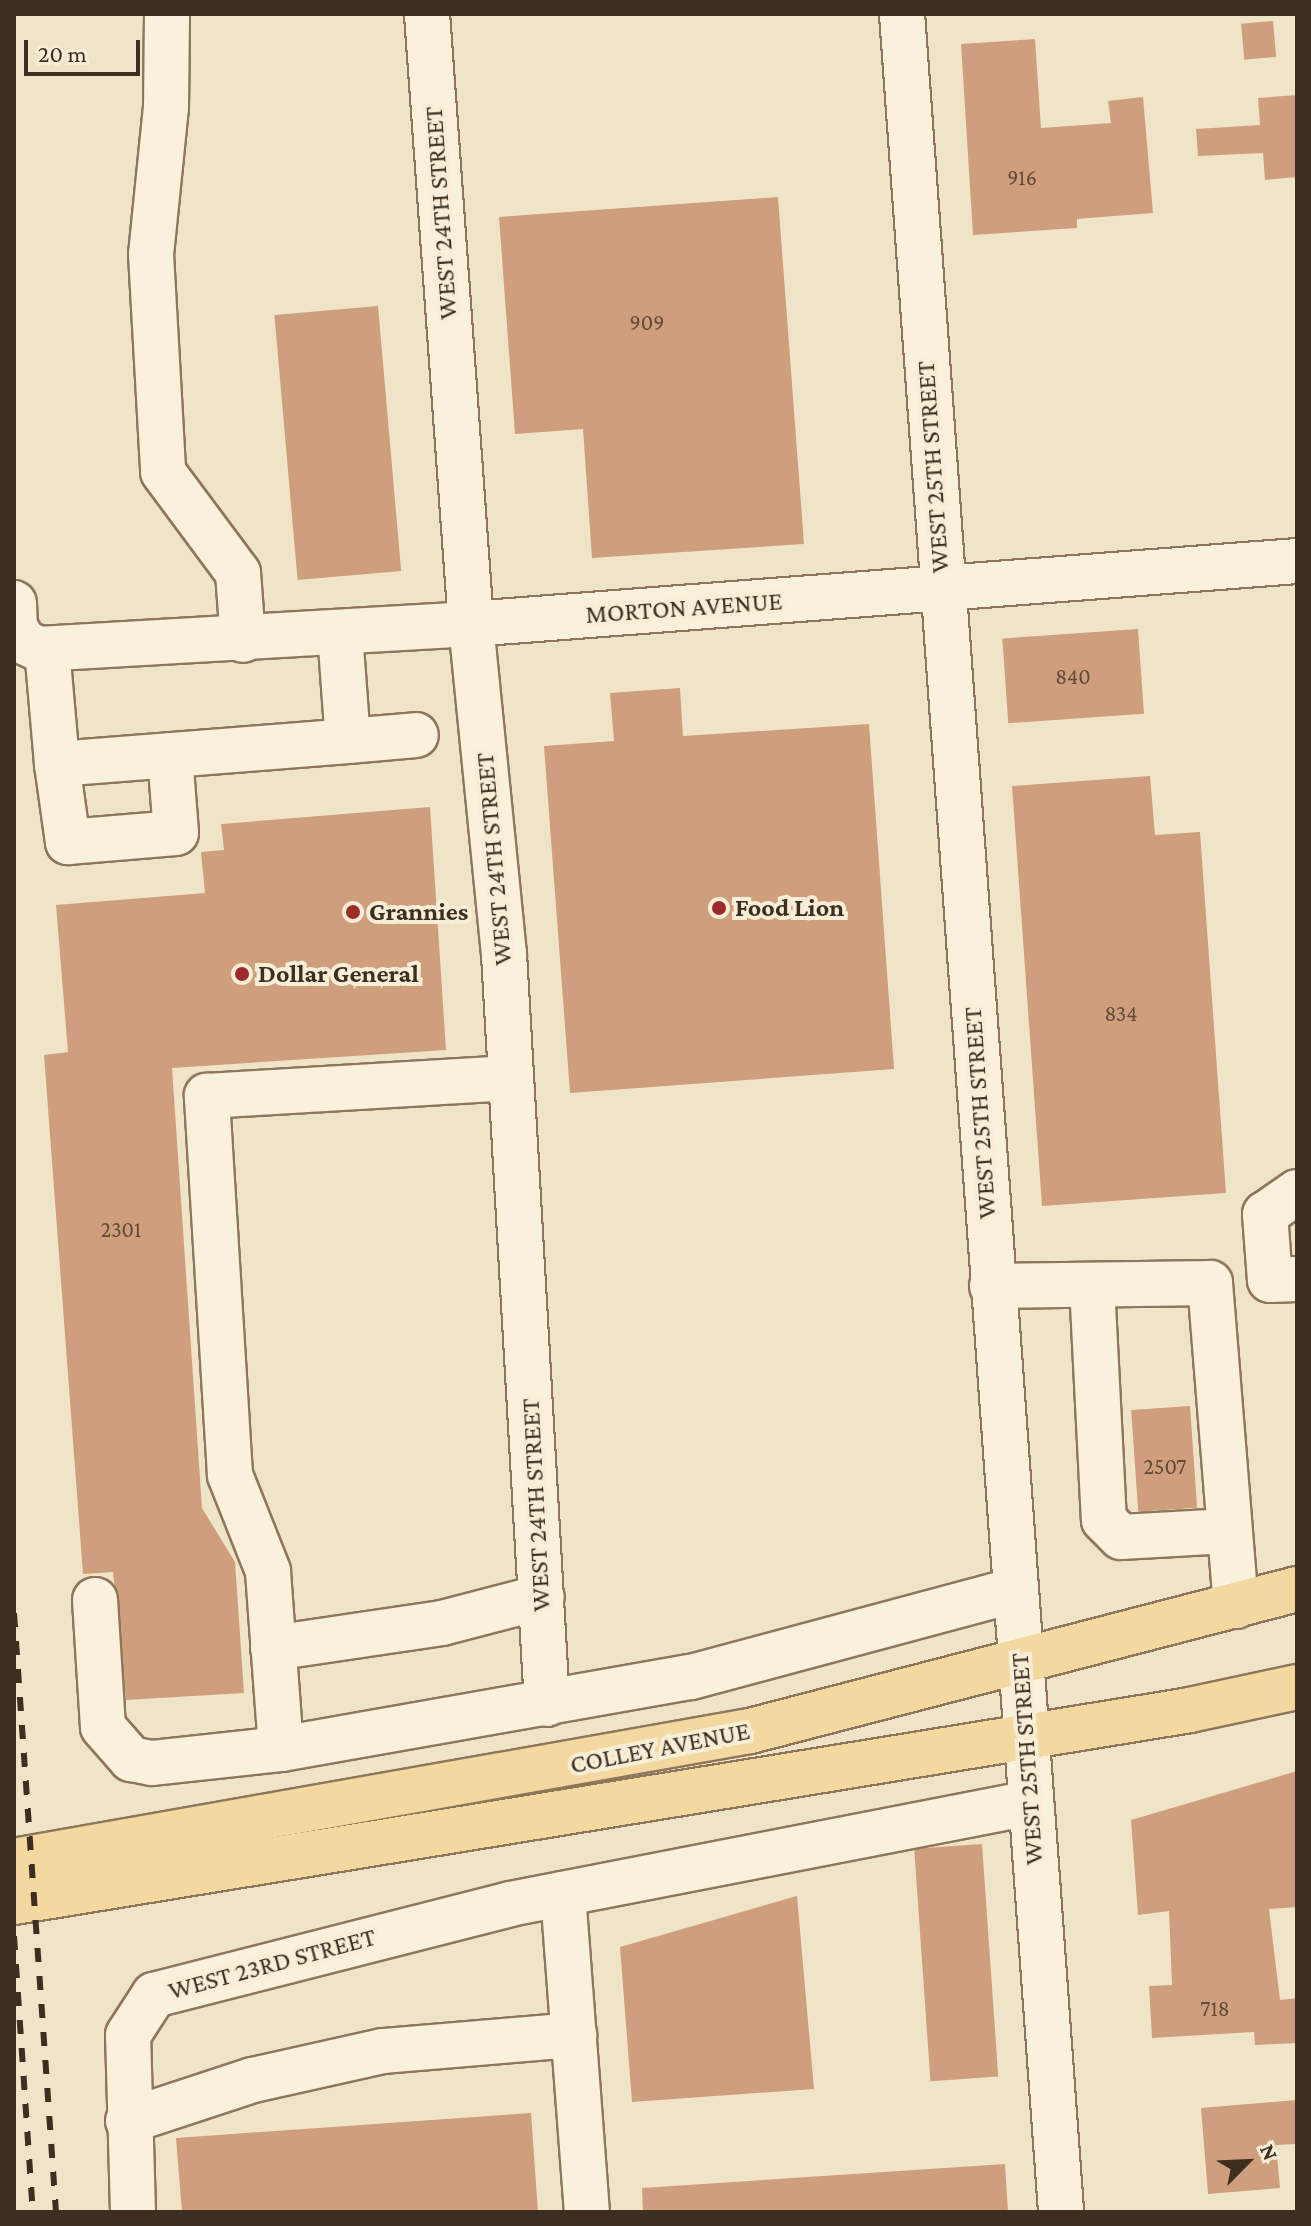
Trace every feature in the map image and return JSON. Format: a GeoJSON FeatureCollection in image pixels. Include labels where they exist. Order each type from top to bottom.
{"type":"FeatureCollection","features":[{"type":"Feature","properties":{"kind":"main road","name":"COLLEY AVENUE"},"geometry":{"type":"LineString","coordinates":[[14,1861],[750,1731],[1020,1664],[1297,1589]]}},
{"type":"Feature","properties":{"kind":"main road","name":"COLLEY AVENUE"},"geometry":{"type":"LineString","coordinates":[[14,1902],[1297,1687]]}},
{"type":"Feature","properties":{"kind":"street"},"geometry":{"type":"LineString","coordinates":[[167,14],[166,107],[151,254],[163,472],[238,573],[243,640]]}},
{"type":"Feature","properties":{"kind":"street","name":"WEST 24TH STREET"},"geometry":{"type":"LineString","coordinates":[[427,14],[471,624],[504,954],[547,1704]]}},
{"type":"Feature","properties":{"kind":"street","name":"WEST 25TH STREET"},"geometry":{"type":"LineString","coordinates":[[902,14],[941,587],[1061,2212]]}},
{"type":"Feature","properties":{"kind":"street","name":"MORTON AVENUE"},"geometry":{"type":"LineString","coordinates":[[59,648],[243,640],[471,624],[1297,561]]}},
{"type":"Feature","properties":{"kind":"street"},"geometry":{"type":"LineString","coordinates":[[14,603],[15,627],[24,642],[59,648],[57,764],[68,842],[176,833],[170,755]]}},
{"type":"Feature","properties":{"kind":"street"},"geometry":{"type":"LineString","coordinates":[[340,633],[348,741]]}},
{"type":"Feature","properties":{"kind":"street"},"geometry":{"type":"LineString","coordinates":[[57,764],[416,735]]}},
{"type":"Feature","properties":{"kind":"street"},"geometry":{"type":"LineString","coordinates":[[281,1749],[268,1571],[230,1475],[207,1096],[509,1078]]}},
{"type":"Feature","properties":{"kind":"street"},"geometry":{"type":"LineString","coordinates":[[992,1286],[1283,1280],[1265,1214],[1297,1192]]}},
{"type":"Feature","properties":{"kind":"street"},"geometry":{"type":"LineString","coordinates":[[1210,1283],[1236,1606]]}},
{"type":"Feature","properties":{"kind":"street"},"geometry":{"type":"LineString","coordinates":[[1092,1285],[1104,1520],[1121,1537],[1228,1531]]}},
{"type":"Feature","properties":{"kind":"street"},"geometry":{"type":"LineString","coordinates":[[95,1600],[103,1727],[114,1746],[131,1759],[152,1763],[281,1749],[706,1674],[1015,1590]]}},
{"type":"Feature","properties":{"kind":"street"},"geometry":{"type":"LineString","coordinates":[[273,1648],[442,1623],[542,1597]]}},
{"type":"Feature","properties":{"kind":"street","name":"WEST 23RD STREET"},"geometry":{"type":"LineString","coordinates":[[133,2212],[128,2121],[128,2035],[154,1995],[563,1894],[1030,1803]]}},
{"type":"Feature","properties":{"kind":"street"},"geometry":{"type":"LineString","coordinates":[[563,1894],[587,2212]]}},
{"type":"Feature","properties":{"kind":"street"},"geometry":{"type":"LineString","coordinates":[[128,2121],[253,2080],[383,2051],[574,2035]]}},
{"type":"Feature","properties":{"kind":"building"},"geometry":{"type":"Polygon","coordinates":[[[1273,21],[1276,57],[1244,60],[1241,24],[1273,21]]]}},
{"type":"Feature","properties":{"kind":"building"},"geometry":{"type":"Polygon","coordinates":[[[1035,39],[1041,128],[1111,123],[1108,101],[1143,97],[1153,213],[1077,219],[1077,228],[973,235],[961,44],[1035,39]]]}},
{"type":"Feature","properties":{"kind":"building"},"geometry":{"type":"Polygon","coordinates":[[[1297,95],[1297,177],[1265,180],[1263,153],[1198,156],[1196,129],[1260,125],[1258,98],[1297,95]]]}},
{"type":"Feature","properties":{"kind":"building"},"geometry":{"type":"Polygon","coordinates":[[[778,197],[804,544],[592,558],[583,429],[515,434],[499,217],[778,197]]]}},
{"type":"Feature","properties":{"kind":"building"},"geometry":{"type":"Polygon","coordinates":[[[378,306],[401,571],[298,580],[274,315],[378,306]]]}},
{"type":"Feature","properties":{"kind":"building"},"geometry":{"type":"Polygon","coordinates":[[[1138,629],[1144,714],[1008,723],[1002,638],[1138,629]]]}},
{"type":"Feature","properties":{"kind":"building","name":"Food Lion"},"geometry":{"type":"Polygon","coordinates":[[[680,688],[683,736],[869,724],[894,1069],[570,1093],[544,746],[614,741],[610,693],[680,688]]]}},
{"type":"Feature","properties":{"kind":"building"},"geometry":{"type":"Polygon","coordinates":[[[1150,776],[1155,835],[1200,832],[1226,1193],[1042,1206],[1012,786],[1150,776]]]}},
{"type":"Feature","properties":{"kind":"building"},"geometry":{"type":"Polygon","coordinates":[[[430,807],[446,1050],[172,1068],[202,1508],[235,1562],[244,1693],[126,1700],[113,1572],[83,1574],[44,1055],[68,1052],[56,905],[205,893],[201,852],[224,850],[221,824],[430,807]]]}},
{"type":"Feature","properties":{"kind":"building"},"geometry":{"type":"Polygon","coordinates":[[[1190,1406],[1197,1508],[1138,1512],[1131,1410],[1190,1406]]]}},
{"type":"Feature","properties":{"kind":"building"},"geometry":{"type":"Polygon","coordinates":[[[1297,1771],[1297,1907],[1269,1909],[1280,2000],[1297,1998],[1297,2043],[1255,2045],[1254,2032],[1152,2038],[1149,1986],[1172,1985],[1169,1911],[1138,1915],[1131,1820],[1297,1771]]]}},
{"type":"Feature","properties":{"kind":"building"},"geometry":{"type":"Polygon","coordinates":[[[982,1844],[998,2076],[930,2081],[914,1849],[982,1844]]]}},
{"type":"Feature","properties":{"kind":"building"},"geometry":{"type":"Polygon","coordinates":[[[797,1896],[814,2089],[632,2102],[620,1947],[797,1896]]]}},
{"type":"Feature","properties":{"kind":"building"},"geometry":{"type":"Polygon","coordinates":[[[1297,2100],[1297,2144],[1276,2145],[1280,2188],[1208,2194],[1201,2108],[1297,2100]]]}},
{"type":"Feature","properties":{"kind":"building"},"geometry":{"type":"Polygon","coordinates":[[[531,2113],[538,2212],[182,2212],[176,2138],[531,2113]]]}},
{"type":"Feature","properties":{"kind":"building"},"geometry":{"type":"Polygon","coordinates":[[[1005,2164],[1008,2212],[643,2212],[642,2188],[1005,2164]]]}},
{"type":"Feature","properties":{"kind":"railway"},"geometry":{"type":"LineString","coordinates":[[14,1613],[56,2212]]}},
{"type":"Feature","properties":{"kind":"railway"},"geometry":{"type":"LineString","coordinates":[[14,1936],[33,2212]]}},
{"type":"Feature","properties":{"kind":"place","name":"Food Lion"},"geometry":{"type":"Point","coordinates":[719,908]}},
{"type":"Feature","properties":{"kind":"place","name":"Grannies"},"geometry":{"type":"Point","coordinates":[353,912]}},
{"type":"Feature","properties":{"kind":"place","name":"Dollar General"},"geometry":{"type":"Point","coordinates":[242,974]}}]}
